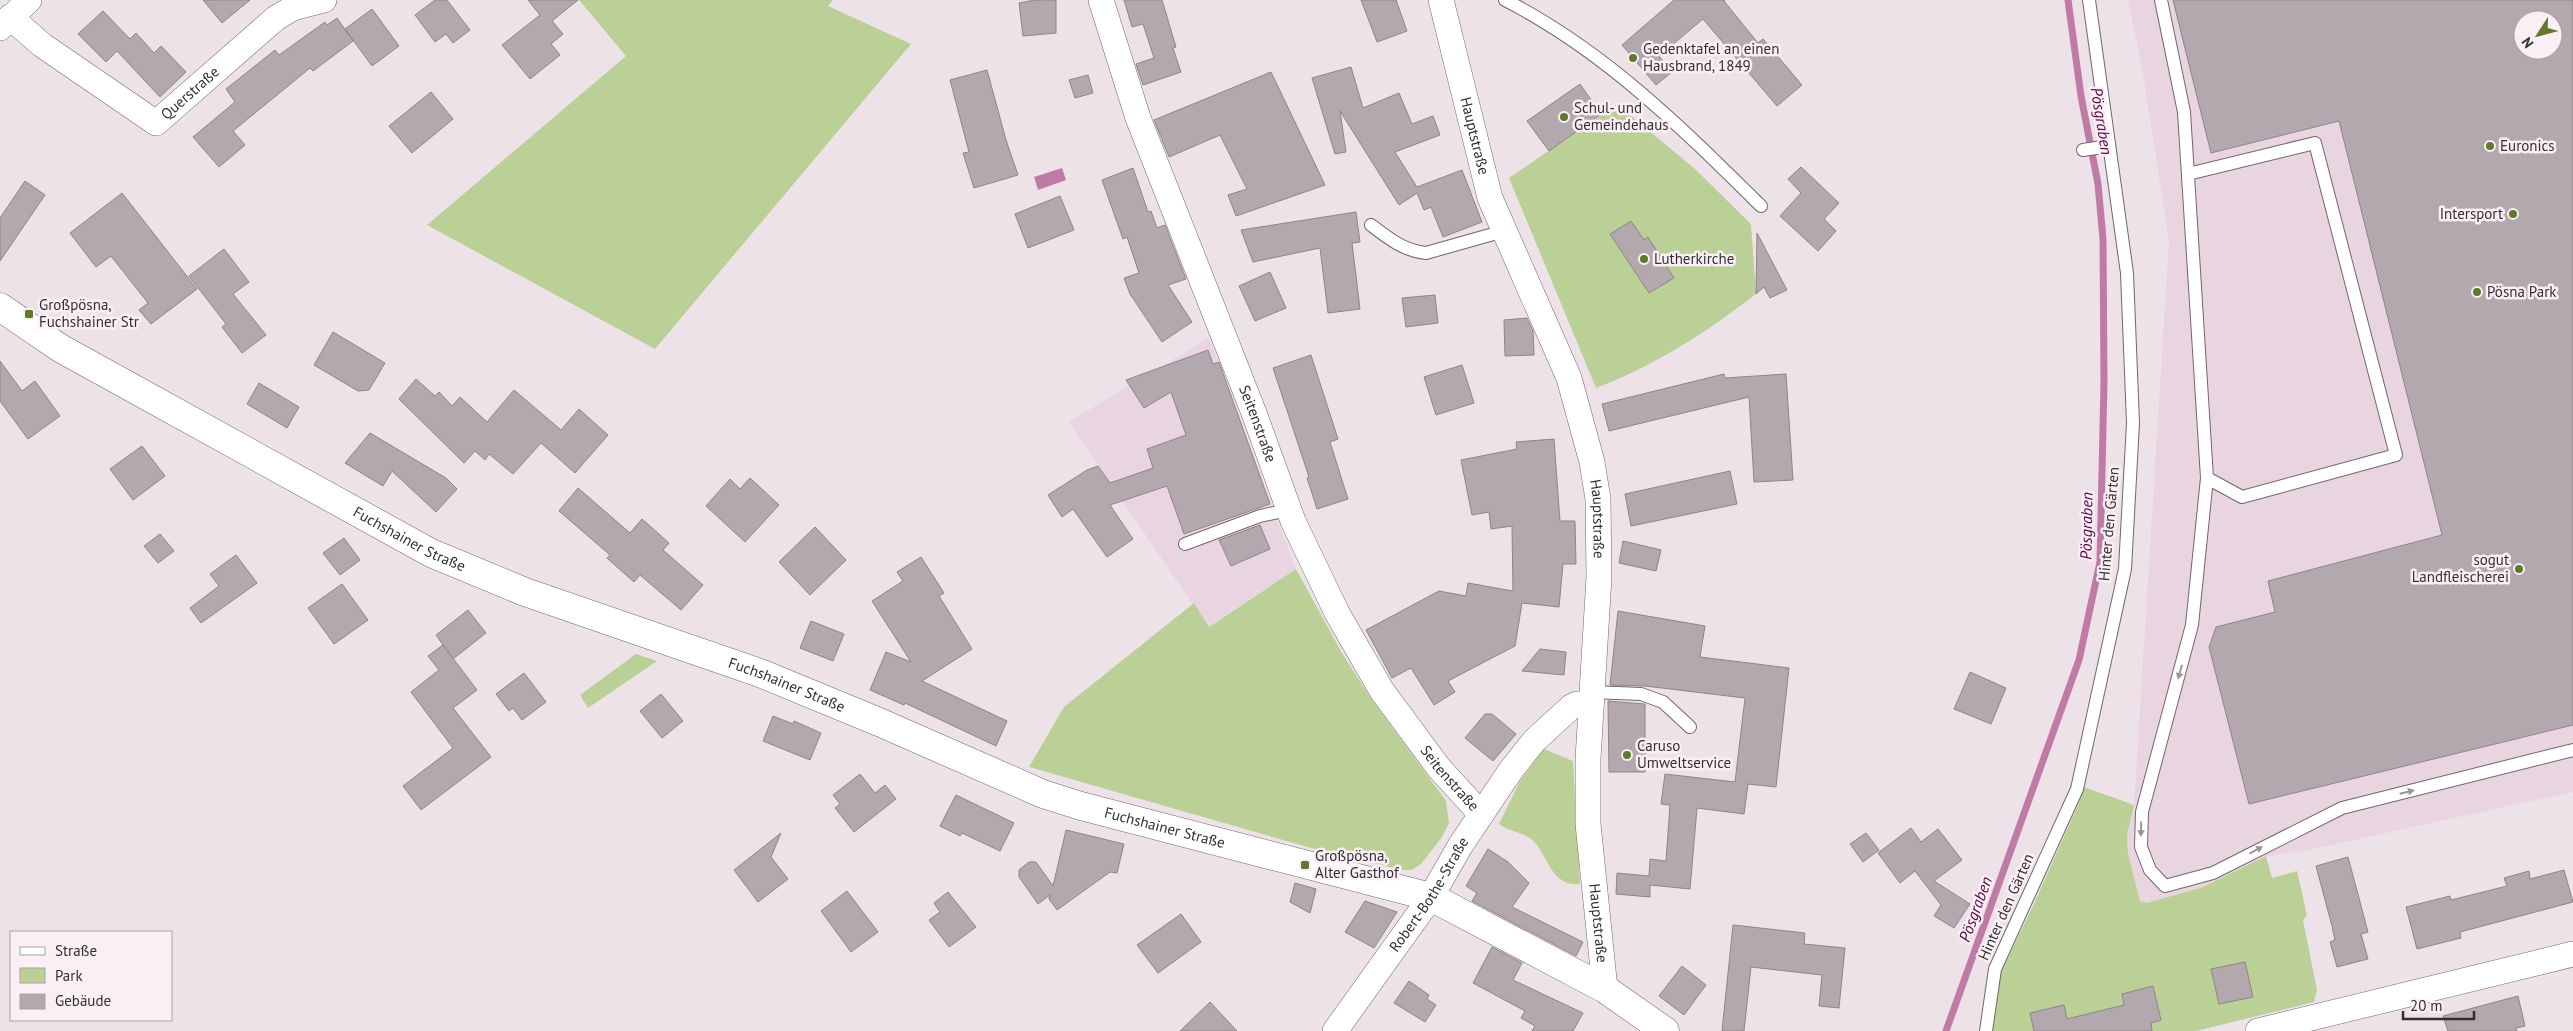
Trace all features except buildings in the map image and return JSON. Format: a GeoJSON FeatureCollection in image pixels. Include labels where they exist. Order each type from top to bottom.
{"type":"FeatureCollection","features":[{"type":"Feature","properties":{"kind":"street","name":"Querstraße"},"geometry":{"type":"LineString","coordinates":[[29,0],[5,22],[156,123],[276,18],[293,8],[324,0]]}},
{"type":"Feature","properties":{"kind":"street","name":"Seitenstraße"},"geometry":{"type":"LineString","coordinates":[[1101,0],[1138,118],[1254,413],[1288,510],[1337,613],[1382,691],[1439,768],[1481,814]]}},
{"type":"Feature","properties":{"kind":"street","name":"Hauptstraße"},"geometry":{"type":"LineString","coordinates":[[1441,0],[1490,198],[1569,378],[1592,462],[1598,500],[1599,577],[1591,698],[1588,824],[1605,989]]}},
{"type":"Feature","properties":{"kind":"street","name":"Fuchshainer Straße"},"geometry":{"type":"LineString","coordinates":[[0,307],[60,348],[115,379],[408,540],[482,575],[760,674],[880,722],[1043,794],[1081,806],[1431,897],[1605,989]]}},
{"type":"Feature","properties":{"kind":"street","name":"Robert-Bothe-Straße"},"geometry":{"type":"LineString","coordinates":[[1335,1031],[1431,897],[1481,814],[1511,770],[1549,725],[1571,707],[1591,698]]}},
{"type":"Feature","properties":{"kind":"street"},"geometry":{"type":"LineString","coordinates":[[2258,1031],[2573,954]]}},
{"type":"Feature","properties":{"kind":"street"},"geometry":{"type":"LineString","coordinates":[[1605,989],[1665,1031]]}},
{"type":"Feature","properties":{"kind":"lane"},"geometry":{"type":"LineString","coordinates":[[1506,0],[1580,43],[1634,86],[1698,144],[1761,206]]}},
{"type":"Feature","properties":{"kind":"lane","name":"Hinter den Gärten"},"geometry":{"type":"LineString","coordinates":[[1986,1031],[1996,968],[2077,788],[2125,569],[2133,423],[2127,273],[2103,147],[2089,0]]}},
{"type":"Feature","properties":{"kind":"lane"},"geometry":{"type":"LineString","coordinates":[[2161,0],[2184,112],[2207,478],[2192,625],[2142,812],[2141,847],[2150,870],[2165,886],[2213,873],[2342,808],[2573,750]]}},
{"type":"Feature","properties":{"kind":"lane"},"geometry":{"type":"LineString","coordinates":[[2188,174],[2315,143],[2396,455],[2242,497],[2207,478]]}},
{"type":"Feature","properties":{"kind":"lane"},"geometry":{"type":"LineString","coordinates":[[2083,150],[2103,147]]}},
{"type":"Feature","properties":{"kind":"lane"},"geometry":{"type":"LineString","coordinates":[[1371,225],[1394,242],[1415,252],[1426,253],[1504,231]]}},
{"type":"Feature","properties":{"kind":"lane"},"geometry":{"type":"LineString","coordinates":[[1185,544],[1260,516],[1288,510]]}},
{"type":"Feature","properties":{"kind":"lane"},"geometry":{"type":"LineString","coordinates":[[1591,698],[1641,694],[1662,702],[1690,727]]}},
{"type":"Feature","properties":{"kind":"shaded area"},"geometry":{"type":"Polygon","coordinates":[[[2128,0],[2573,0],[2573,792],[2304,851],[2266,856],[2203,887],[2147,903],[2139,901],[2128,854],[2127,835],[2134,805],[2169,241],[2142,68],[2128,0]]]}},
{"type":"Feature","properties":{"kind":"shaded area"},"geometry":{"type":"Polygon","coordinates":[[[1062,168],[1066,180],[1038,190],[1034,177],[1062,168]]]}},
{"type":"Feature","properties":{"kind":"shaded area"},"geometry":{"type":"Polygon","coordinates":[[[1209,338],[1296,569],[1208,627],[1069,422],[1209,338]]]}},
{"type":"Feature","properties":{"kind":"green space"},"geometry":{"type":"Polygon","coordinates":[[[579,0],[833,0],[828,6],[911,44],[655,349],[427,225],[626,56],[579,0]]]}},
{"type":"Feature","properties":{"kind":"green space"},"geometry":{"type":"Polygon","coordinates":[[[1617,104],[1695,169],[1751,224],[1756,294],[1699,335],[1659,359],[1596,388],[1509,178],[1617,104]]]}},
{"type":"Feature","properties":{"kind":"green space"},"geometry":{"type":"Polygon","coordinates":[[[1296,569],[1342,653],[1370,697],[1446,801],[1449,823],[1442,837],[1421,864],[1412,870],[1402,870],[1311,848],[1029,767],[1064,707],[1194,603],[1209,627],[1296,569]]]}},
{"type":"Feature","properties":{"kind":"green space"},"geometry":{"type":"Polygon","coordinates":[[[636,654],[657,661],[588,708],[580,695],[636,654]]]}},
{"type":"Feature","properties":{"kind":"green space"},"geometry":{"type":"Polygon","coordinates":[[[1544,749],[1573,761],[1580,884],[1570,883],[1555,875],[1537,845],[1531,839],[1499,824],[1520,781],[1544,749]]]}},
{"type":"Feature","properties":{"kind":"green space"},"geometry":{"type":"Polygon","coordinates":[[[2084,787],[2134,805],[2127,835],[2128,854],[2140,901],[2147,903],[2203,887],[2266,856],[2272,878],[2297,871],[2307,915],[2303,920],[2317,990],[2314,1002],[2196,1031],[1992,1031],[2001,972],[2033,906],[2078,805],[2084,787]]]}},
{"type":"Feature","properties":{"kind":"waterway","name":"Pösgraben"},"geometry":{"type":"LineString","coordinates":[[1946,1031],[2079,660],[2100,562],[2104,382],[2103,239],[2098,184],[2081,96],[2068,0]]}},
{"type":"Feature","properties":{"kind":"place","name":"Gedenktafel an einen Hausbrand, 1849"},"geometry":{"type":"Point","coordinates":[1633,58]}},
{"type":"Feature","properties":{"kind":"place","name":"Schul- und Gemeindehaus"},"geometry":{"type":"Point","coordinates":[1564,117]}},
{"type":"Feature","properties":{"kind":"place","name":"Euronics"},"geometry":{"type":"Point","coordinates":[2490,146]}},
{"type":"Feature","properties":{"kind":"place","name":"Intersport"},"geometry":{"type":"Point","coordinates":[2513,214]}},
{"type":"Feature","properties":{"kind":"place","name":"Lutherkirche"},"geometry":{"type":"Point","coordinates":[1644,259]}},
{"type":"Feature","properties":{"kind":"place","name":"Pösna Park"},"geometry":{"type":"Point","coordinates":[2477,292]}},
{"type":"Feature","properties":{"kind":"place","name":"Großpösna, Fuchshainer Str"},"geometry":{"type":"Point","coordinates":[29,314]}},
{"type":"Feature","properties":{"kind":"place","name":"sogut Landfleischerei"},"geometry":{"type":"Point","coordinates":[2519,569]}},
{"type":"Feature","properties":{"kind":"place","name":"Caruso Umweltservice"},"geometry":{"type":"Point","coordinates":[1627,755]}},
{"type":"Feature","properties":{"kind":"place","name":"Großpösna, Alter Gasthof"},"geometry":{"type":"Point","coordinates":[1305,865]}}]}
